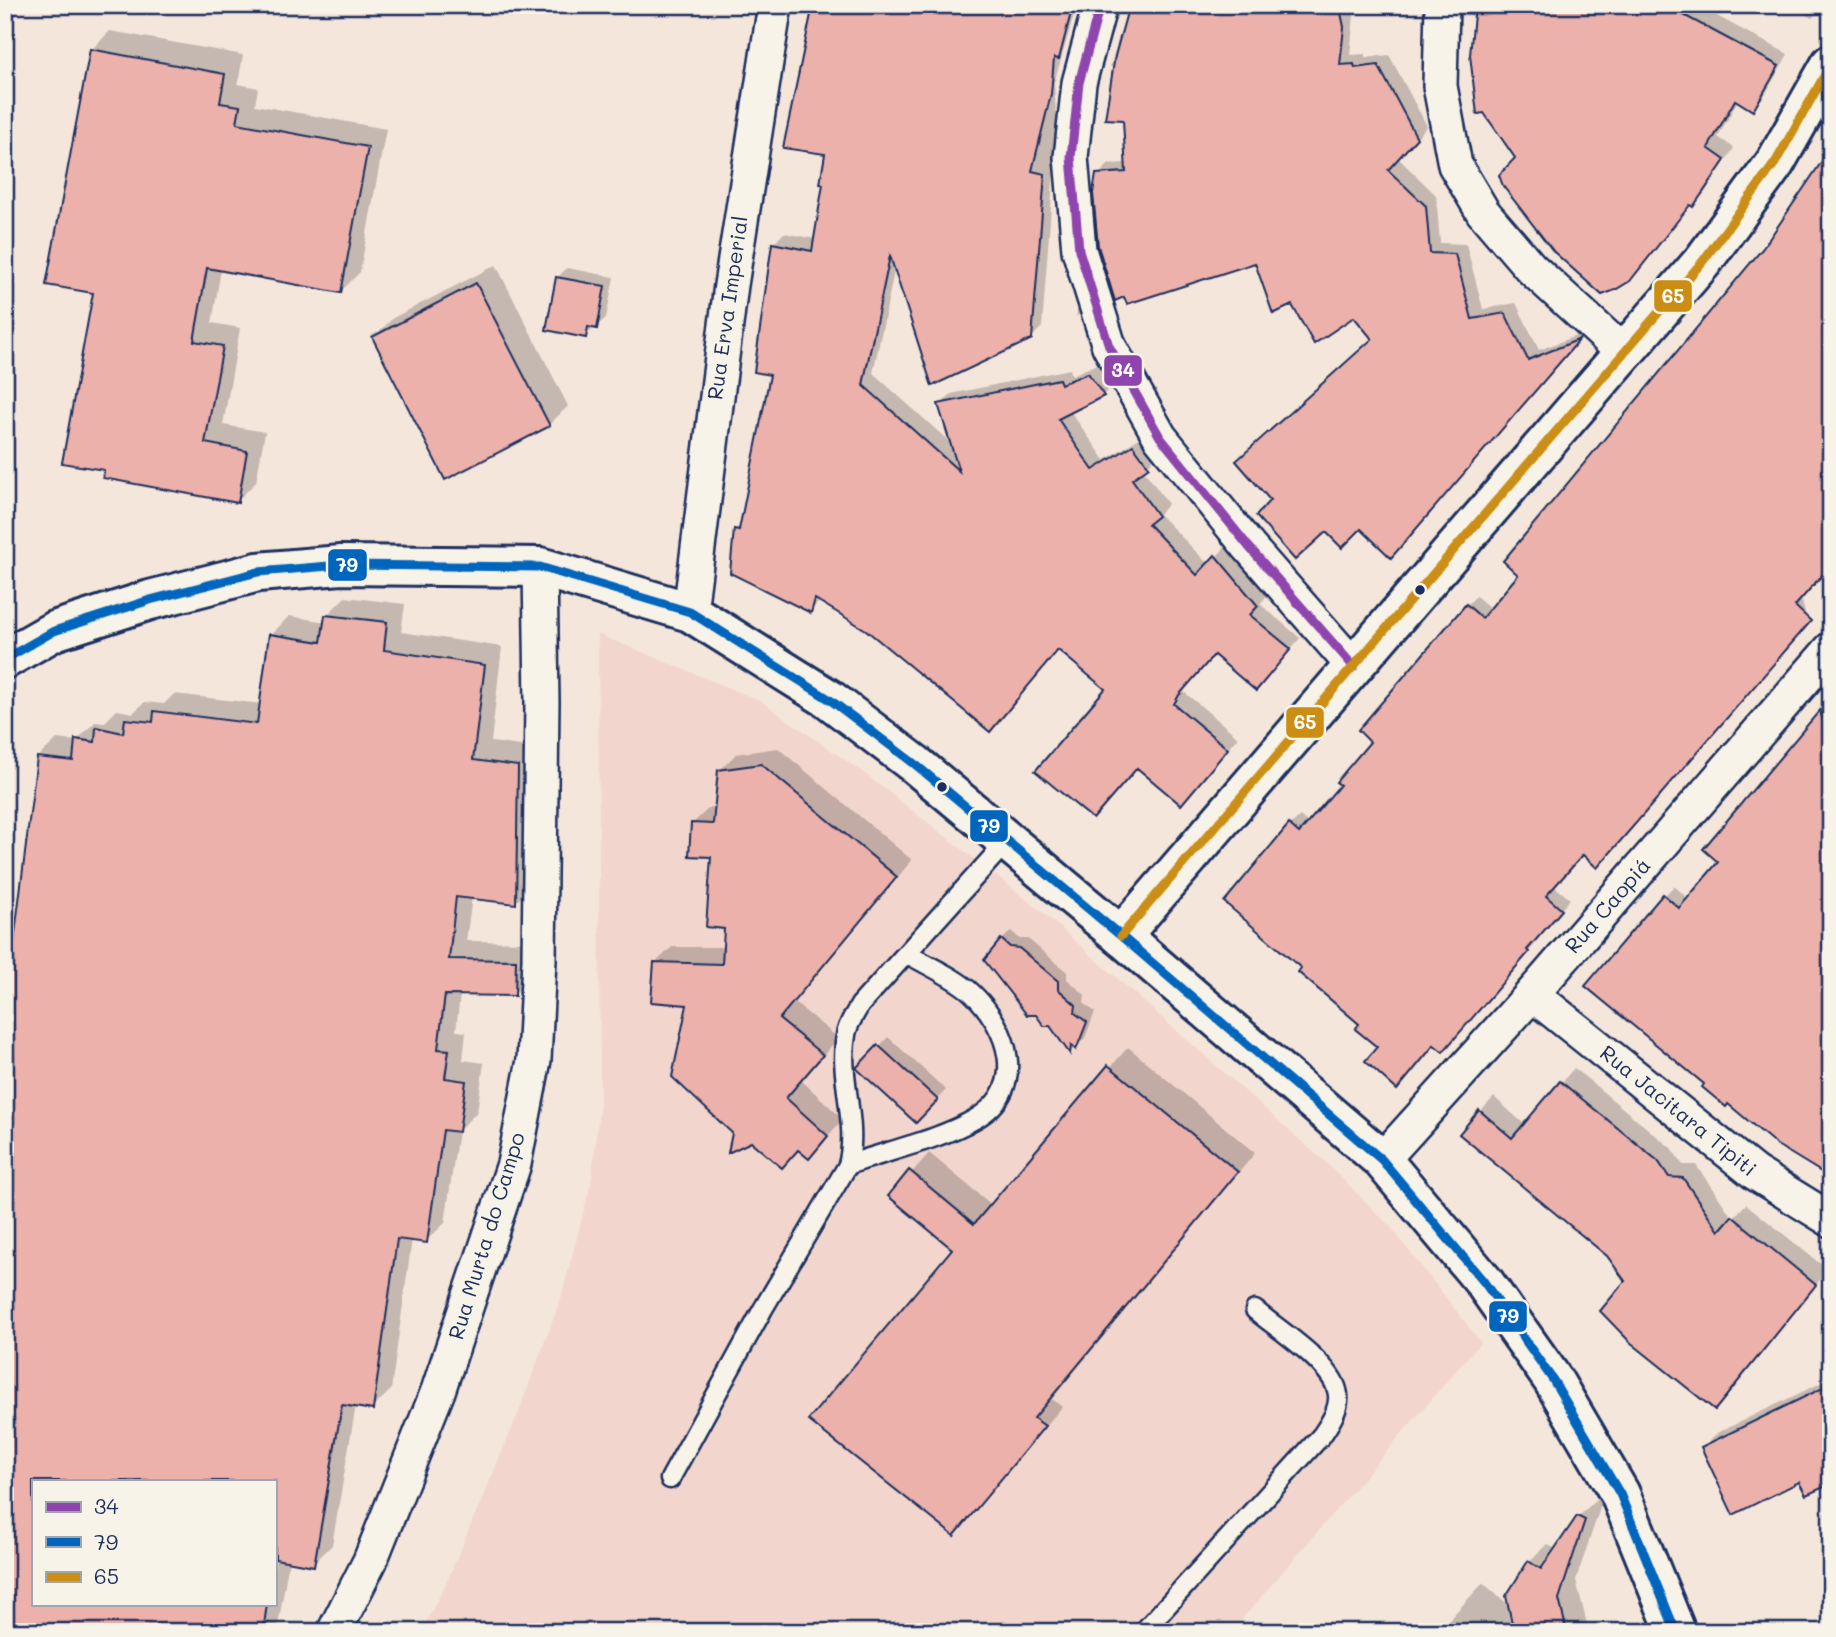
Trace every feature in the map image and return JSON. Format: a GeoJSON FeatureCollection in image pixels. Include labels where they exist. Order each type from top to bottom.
{"type":"FeatureCollection","features":[{"type":"Feature","properties":{"kind":"main road"},"geometry":{"type":"LineString","coordinates":[[1121,936],[1703,261],[1775,163],[1831,64]]}},
{"type":"Feature","properties":{"kind":"main road"},"geometry":{"type":"LineString","coordinates":[[5,659],[54,631],[149,600],[258,572],[341,565],[540,567],[690,612],[829,699],[1008,840],[1382,1160],[1484,1282],[1553,1380],[1620,1494],[1676,1632]]}},
{"type":"Feature","properties":{"kind":"street","name":"Rua Erva Imperial"},"geometry":{"type":"LineString","coordinates":[[690,612],[731,285],[775,5]]}},
{"type":"Feature","properties":{"kind":"street"},"geometry":{"type":"LineString","coordinates":[[1100,5],[1079,83],[1071,157],[1079,250],[1109,346],[1160,437],[1249,547],[1354,667]]}},
{"type":"Feature","properties":{"kind":"street"},"geometry":{"type":"LineString","coordinates":[[1442,5],[1440,86],[1455,165],[1483,212],[1531,268],[1624,353]]}},
{"type":"Feature","properties":{"kind":"street","name":"Rua Murta do Campo"},"geometry":{"type":"LineString","coordinates":[[334,1632],[370,1561],[438,1391],[514,1164],[534,1060],[539,960],[542,702],[540,567]]}},
{"type":"Feature","properties":{"kind":"street","name":"Rua Caopiá"},"geometry":{"type":"LineString","coordinates":[[1382,1160],[1532,994],[1831,649]]}},
{"type":"Feature","properties":{"kind":"street","name":"Rua Jacitara Tipiti"},"geometry":{"type":"LineString","coordinates":[[1532,994],[1755,1174],[1831,1220]]}},
{"type":"Feature","properties":{"kind":"lane"},"geometry":{"type":"LineString","coordinates":[[670,1479],[763,1309],[848,1165],[853,1144],[844,1058],[846,1032],[860,1006],[1008,840]]}},
{"type":"Feature","properties":{"kind":"lane"},"geometry":{"type":"LineString","coordinates":[[848,1165],[976,1119],[1002,1094],[1011,1065],[1000,1027],[971,992],[908,954]]}},
{"type":"Feature","properties":{"kind":"lane"},"geometry":{"type":"LineString","coordinates":[[1143,1632],[1322,1435],[1335,1414],[1338,1391],[1324,1368],[1255,1310]]}},
{"type":"Feature","properties":{"kind":"shaded area"},"geometry":{"type":"Polygon","coordinates":[[[598,634],[761,701],[868,776],[1039,909],[1324,1161],[1389,1225],[1481,1342],[1231,1632],[421,1632],[447,1581],[516,1419],[561,1298],[591,1183],[600,1102],[598,634]]]}},
{"type":"Feature","properties":{"kind":"building"},"geometry":{"type":"Polygon","coordinates":[[[813,5],[1073,5],[1059,59],[1054,58],[1051,94],[1032,171],[1045,174],[1032,339],[932,386],[890,256],[863,385],[959,471],[938,404],[1059,379],[1061,384],[1088,373],[1104,396],[1058,419],[1093,470],[1133,445],[1149,467],[1132,479],[1158,516],[1148,524],[1197,575],[1215,555],[1258,606],[1250,615],[1291,649],[1256,691],[1214,655],[1179,695],[1174,704],[1228,749],[1181,805],[1137,768],[1093,819],[1035,771],[1105,689],[1058,650],[990,732],[866,630],[815,599],[811,613],[730,573],[734,529],[739,530],[770,375],[754,372],[772,243],[812,251],[823,184],[820,184],[825,154],[783,148],[813,5]]]}},
{"type":"Feature","properties":{"kind":"building"},"geometry":{"type":"Polygon","coordinates":[[[1129,5],[1340,8],[1344,27],[1340,65],[1354,64],[1355,68],[1378,65],[1417,138],[1388,170],[1426,206],[1430,253],[1455,254],[1472,319],[1505,313],[1528,360],[1580,339],[1391,558],[1361,529],[1342,548],[1326,532],[1295,560],[1256,516],[1270,500],[1236,461],[1372,339],[1354,317],[1314,344],[1292,305],[1273,314],[1255,263],[1127,304],[1124,297],[1115,301],[1098,246],[1093,193],[1096,174],[1126,172],[1123,120],[1105,119],[1115,56],[1129,5]]]}},
{"type":"Feature","properties":{"kind":"building"},"geometry":{"type":"Polygon","coordinates":[[[1475,5],[1665,5],[1779,66],[1753,111],[1735,100],[1708,148],[1725,160],[1693,207],[1690,205],[1630,281],[1615,290],[1602,295],[1554,252],[1503,186],[1499,175],[1515,158],[1484,113],[1477,114],[1470,55],[1475,5]]]}},
{"type":"Feature","properties":{"kind":"building"},"geometry":{"type":"Polygon","coordinates":[[[90,49],[225,74],[220,103],[240,106],[237,123],[368,147],[341,293],[207,268],[194,341],[223,346],[205,443],[247,451],[238,503],[103,478],[104,470],[62,463],[93,293],[46,285],[90,49]]]}},
{"type":"Feature","properties":{"kind":"building"},"geometry":{"type":"Polygon","coordinates":[[[1831,148],[1831,565],[1795,606],[1811,621],[1597,868],[1583,855],[1546,896],[1562,910],[1443,1052],[1434,1045],[1397,1090],[1365,1061],[1377,1047],[1355,1029],[1359,1024],[1298,972],[1301,968],[1224,902],[1289,824],[1299,833],[1340,785],[1336,782],[1370,742],[1358,730],[1466,604],[1482,618],[1518,575],[1503,561],[1763,248],[1831,148]]]}},
{"type":"Feature","properties":{"kind":"building"},"geometry":{"type":"Polygon","coordinates":[[[556,277],[605,286],[597,329],[588,327],[586,338],[546,330],[556,277]]]}},
{"type":"Feature","properties":{"kind":"building"},"geometry":{"type":"Polygon","coordinates":[[[476,283],[550,426],[445,480],[372,337],[476,283]]]}},
{"type":"Feature","properties":{"kind":"building"},"geometry":{"type":"Polygon","coordinates":[[[325,615],[387,622],[384,650],[485,665],[473,760],[518,766],[516,904],[456,897],[449,959],[516,960],[515,996],[445,995],[438,1049],[449,1050],[445,1078],[466,1081],[459,1132],[443,1130],[427,1243],[397,1239],[373,1410],[342,1405],[314,1566],[276,1559],[276,1480],[32,1480],[32,1606],[267,1606],[263,1632],[5,1632],[5,1013],[37,757],[73,761],[75,739],[95,742],[96,727],[123,733],[125,719],[153,722],[154,711],[257,724],[269,634],[321,642],[325,615]]]}},
{"type":"Feature","properties":{"kind":"building"},"geometry":{"type":"Polygon","coordinates":[[[1820,710],[1831,751],[1831,1178],[1777,1145],[1728,1104],[1726,1107],[1702,1087],[1704,1084],[1585,986],[1663,894],[1679,908],[1718,862],[1703,849],[1820,710]]]}},
{"type":"Feature","properties":{"kind":"building"},"geometry":{"type":"Polygon","coordinates":[[[761,764],[897,877],[779,1019],[823,1055],[786,1098],[828,1136],[809,1159],[798,1150],[782,1168],[751,1142],[728,1153],[732,1133],[672,1077],[687,1005],[651,1002],[654,962],[722,964],[724,929],[706,927],[711,857],[689,856],[691,823],[713,824],[718,770],[761,764]]]}},
{"type":"Feature","properties":{"kind":"building"},"geometry":{"type":"Polygon","coordinates":[[[1001,939],[1010,947],[1019,948],[1058,981],[1058,989],[1076,1005],[1075,1013],[1087,1022],[1076,1050],[1071,1045],[1070,1054],[1050,1026],[1044,1026],[1036,1015],[1027,1015],[984,960],[1001,939]]]}},
{"type":"Feature","properties":{"kind":"building"},"geometry":{"type":"Polygon","coordinates":[[[878,1045],[938,1100],[916,1123],[856,1068],[878,1045]]]}},
{"type":"Feature","properties":{"kind":"building"},"geometry":{"type":"Polygon","coordinates":[[[1108,1065],[1238,1172],[1034,1418],[1045,1426],[954,1536],[808,1420],[952,1249],[888,1196],[909,1170],[974,1224],[1108,1065]]]}},
{"type":"Feature","properties":{"kind":"building"},"geometry":{"type":"Polygon","coordinates":[[[1560,1081],[1658,1161],[1669,1177],[1683,1178],[1719,1231],[1732,1216],[1816,1285],[1715,1410],[1630,1342],[1600,1311],[1625,1281],[1607,1256],[1459,1134],[1479,1110],[1512,1138],[1560,1081]]]}},
{"type":"Feature","properties":{"kind":"building"},"geometry":{"type":"Polygon","coordinates":[[[1831,1384],[1831,1484],[1806,1495],[1799,1482],[1733,1515],[1701,1447],[1831,1384]]]}},
{"type":"Feature","properties":{"kind":"building"},"geometry":{"type":"Polygon","coordinates":[[[1577,1516],[1585,1520],[1559,1599],[1567,1632],[1514,1632],[1506,1596],[1528,1561],[1541,1569],[1577,1516]]]}},
{"type":"Feature","properties":{"kind":"transit line","name":"34"},"geometry":{"type":"LineString","coordinates":[[1100,5],[1079,83],[1071,157],[1079,250],[1109,346],[1160,437],[1249,547],[1354,667]]}},
{"type":"Feature","properties":{"kind":"transit line","name":"65"},"geometry":{"type":"LineString","coordinates":[[1121,936],[1703,261],[1775,163],[1831,64]]}},
{"type":"Feature","properties":{"kind":"transit line","name":"79"},"geometry":{"type":"LineString","coordinates":[[5,659],[54,631],[150,600],[258,572],[341,565],[540,567],[690,612],[829,699],[916,765],[1121,936],[1382,1160],[1484,1282],[1553,1380],[1620,1494],[1676,1632]]}}]}
